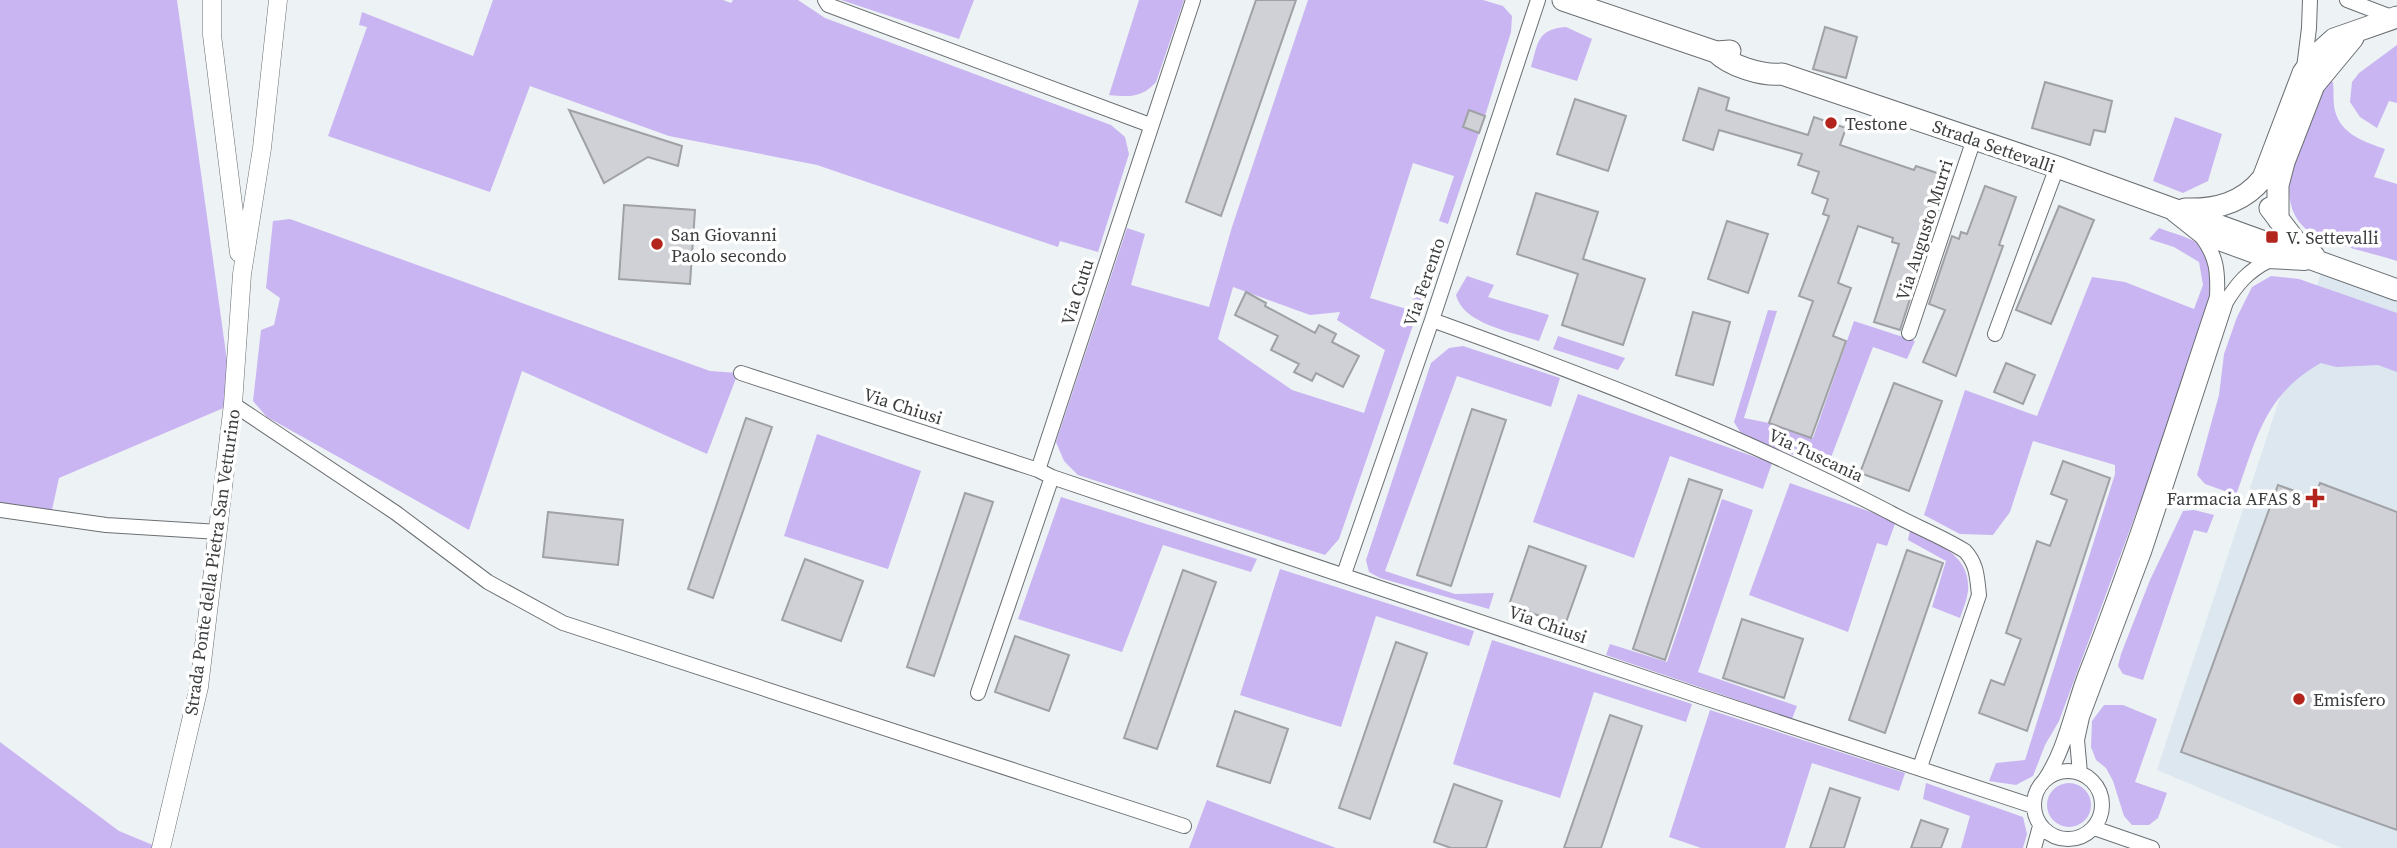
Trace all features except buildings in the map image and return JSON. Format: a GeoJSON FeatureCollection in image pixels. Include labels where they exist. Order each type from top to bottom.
{"type":"FeatureCollection","features":[{"type":"Feature","properties":{"kind":"main road","name":"Strada Settevalli"},"geometry":{"type":"LineString","coordinates":[[1563,0],[1716,52],[1725,60],[1771,75],[1782,74],[2057,167],[2397,290]]}},
{"type":"Feature","properties":{"kind":"main road"},"geometry":{"type":"LineString","coordinates":[[2166,208],[2206,209],[2221,206],[2254,189],[2263,178],[2303,73],[2315,56],[2334,39],[2395,17]]}},
{"type":"Feature","properties":{"kind":"main road"},"geometry":{"type":"LineString","coordinates":[[2278,219],[2278,185],[2284,162],[2314,85],[2360,31]]}},
{"type":"Feature","properties":{"kind":"main road"},"geometry":{"type":"LineString","coordinates":[[2263,178],[2264,194],[2278,219],[2296,242],[2324,264]]}},
{"type":"Feature","properties":{"kind":"street","name":"Strada Ponte della Pietra San Vetturino"},"geometry":{"type":"LineString","coordinates":[[202,0],[212,35]]}},
{"type":"Feature","properties":{"kind":"street","name":"Strada Ponte della Pietra San Vetturino"},"geometry":{"type":"LineString","coordinates":[[212,0],[212,35],[242,274]]}},
{"type":"Feature","properties":{"kind":"street","name":"Strada Ponte della Pietra San Vetturino"},"geometry":{"type":"LineString","coordinates":[[161,848],[199,687],[233,404],[242,274],[262,148],[278,0]]}},
{"type":"Feature","properties":{"kind":"street"},"geometry":{"type":"LineString","coordinates":[[825,0],[828,5],[1150,125]]}},
{"type":"Feature","properties":{"kind":"street","name":"Via Cutu"},"geometry":{"type":"LineString","coordinates":[[1038,470],[1193,0]]}},
{"type":"Feature","properties":{"kind":"street","name":"Via Ferento"},"geometry":{"type":"LineString","coordinates":[[1344,574],[1538,0]]}},
{"type":"Feature","properties":{"kind":"street"},"geometry":{"type":"LineString","coordinates":[[2303,73],[2310,0]]}},
{"type":"Feature","properties":{"kind":"street"},"geometry":{"type":"LineString","coordinates":[[2347,0],[2395,17]]}},
{"type":"Feature","properties":{"kind":"street","name":"Via Augusto Murri"},"geometry":{"type":"LineString","coordinates":[[1909,333],[1974,139]]}},
{"type":"Feature","properties":{"kind":"street"},"geometry":{"type":"LineString","coordinates":[[1996,334],[2057,167]]}},
{"type":"Feature","properties":{"kind":"street","name":"Strada Settevalli"},"geometry":{"type":"LineString","coordinates":[[2166,208],[2202,237],[2268,261],[2324,264]]}},
{"type":"Feature","properties":{"kind":"street"},"geometry":{"type":"LineString","coordinates":[[2034,848],[2040,827],[2033,806],[2038,788],[2057,762],[2076,700],[2116,597],[2217,297],[2218,280],[2213,251],[2202,237]]}},
{"type":"Feature","properties":{"kind":"street"},"geometry":{"type":"LineString","coordinates":[[2080,773],[2077,740],[2082,717],[2144,552],[2226,302],[2235,287],[2252,269],[2268,261]]}},
{"type":"Feature","properties":{"kind":"street","name":"Via Tuscania"},"geometry":{"type":"LineString","coordinates":[[1432,320],[1576,372],[1715,431],[1840,487],[1965,551],[1973,560],[1977,571],[1979,595],[1920,767]]}},
{"type":"Feature","properties":{"kind":"street","name":"Via Chiusi"},"geometry":{"type":"LineString","coordinates":[[741,373],[1038,470],[1702,697],[2033,806]]}},
{"type":"Feature","properties":{"kind":"street"},"geometry":{"type":"LineString","coordinates":[[233,404],[397,513],[488,582],[563,623],[1184,826]]}},
{"type":"Feature","properties":{"kind":"street"},"geometry":{"type":"LineString","coordinates":[[978,693],[1052,477]]}},
{"type":"Feature","properties":{"kind":"street"},"geometry":{"type":"LineString","coordinates":[[0,510],[106,525],[219,532]]}},
{"type":"Feature","properties":{"kind":"street"},"geometry":{"type":"LineString","coordinates":[[2040,827],[2057,838],[2067,840],[2087,834],[2100,818],[2101,797],[2090,779],[2080,773],[2061,771],[2044,781]]}},
{"type":"Feature","properties":{"kind":"street"},"geometry":{"type":"LineString","coordinates":[[2094,828],[2152,848]]}},
{"type":"Feature","properties":{"kind":"shaded area"},"geometry":{"type":"Polygon","coordinates":[[[0,0],[177,0],[233,404],[59,478],[52,510],[0,510],[0,0]]]}},
{"type":"Feature","properties":{"kind":"shaded area"},"geometry":{"type":"Polygon","coordinates":[[[493,0],[723,0],[731,3],[733,0],[798,0],[825,18],[1111,125],[1125,137],[1129,154],[1098,252],[1060,241],[1058,247],[817,165],[669,136],[530,86],[490,192],[328,136],[367,27],[359,25],[362,12],[473,56],[493,0]]]}},
{"type":"Feature","properties":{"kind":"shaded area"},"geometry":{"type":"Polygon","coordinates":[[[841,0],[974,0],[959,39],[841,0]]]}},
{"type":"Feature","properties":{"kind":"shaded area"},"geometry":{"type":"Polygon","coordinates":[[[1139,0],[1184,0],[1156,82],[1146,91],[1135,95],[1109,95],[1139,0]]]}},
{"type":"Feature","properties":{"kind":"shaded area"},"geometry":{"type":"Polygon","coordinates":[[[1308,0],[1483,0],[1503,6],[1512,16],[1511,32],[1485,116],[1469,110],[1463,127],[1479,133],[1448,224],[1439,221],[1454,176],[1413,163],[1370,298],[1410,310],[1431,245],[1439,250],[1339,539],[1325,555],[1078,475],[1064,461],[1056,442],[1127,228],[1145,234],[1131,285],[1209,307],[1232,227],[1308,0]],[[1233,287],[1218,339],[1292,390],[1364,413],[1385,350],[1337,320],[1340,312],[1310,315],[1233,287]]]}},
{"type":"Feature","properties":{"kind":"shaded area"},"geometry":{"type":"Polygon","coordinates":[[[1566,27],[1592,39],[1577,81],[1531,67],[1544,34],[1566,27]]]}},
{"type":"Feature","properties":{"kind":"shaded area"},"geometry":{"type":"Polygon","coordinates":[[[2397,45],[2397,103],[2389,101],[2377,128],[2360,117],[2350,102],[2352,82],[2359,73],[2397,45]]]}},
{"type":"Feature","properties":{"kind":"shaded area"},"geometry":{"type":"Polygon","coordinates":[[[2327,80],[2333,82],[2334,106],[2340,123],[2352,135],[2385,149],[2374,177],[2397,184],[2397,261],[2315,235],[2299,221],[2291,203],[2289,183],[2293,161],[2327,80]]]}},
{"type":"Feature","properties":{"kind":"shaded area"},"geometry":{"type":"Polygon","coordinates":[[[2175,117],[2222,134],[2208,181],[2183,193],[2153,181],[2175,117]]]}},
{"type":"Feature","properties":{"kind":"shaded area"},"geometry":{"type":"Polygon","coordinates":[[[290,219],[710,371],[738,373],[707,454],[522,371],[469,530],[267,417],[253,401],[261,330],[274,325],[280,298],[266,288],[273,221],[290,219]]]}},
{"type":"Feature","properties":{"kind":"shaded area"},"geometry":{"type":"Polygon","coordinates":[[[2159,228],[2192,240],[2206,252],[2211,266],[2209,306],[2059,721],[2045,745],[2033,776],[2016,785],[1989,781],[1996,763],[2025,760],[2115,474],[2115,465],[2033,441],[2010,512],[1993,535],[1960,534],[1924,515],[1965,390],[2037,416],[2092,277],[2125,282],[2194,309],[2203,285],[2199,262],[2174,247],[2149,239],[2159,228]]]}},
{"type":"Feature","properties":{"kind":"shaded area"},"geometry":{"type":"Polygon","coordinates":[[[2324,264],[2397,286],[2397,848],[2342,848],[2157,770],[2324,264]]]}},
{"type":"Feature","properties":{"kind":"shaded area"},"geometry":{"type":"Polygon","coordinates":[[[1467,276],[1494,285],[1488,297],[1549,315],[1539,341],[1490,326],[1468,313],[1460,305],[1456,295],[1467,276]]]}},
{"type":"Feature","properties":{"kind":"shaded area"},"geometry":{"type":"Polygon","coordinates":[[[2271,276],[2299,279],[2397,313],[2397,372],[2378,365],[2336,367],[2321,363],[2302,376],[2287,389],[2265,420],[2236,495],[2205,484],[2197,475],[2219,395],[2224,354],[2237,317],[2252,287],[2271,276]]]}},
{"type":"Feature","properties":{"kind":"shaded area"},"geometry":{"type":"Polygon","coordinates":[[[1768,310],[1777,311],[1744,418],[1769,423],[1813,438],[1854,321],[1915,341],[1907,359],[1873,347],[1827,468],[1742,435],[1734,422],[1768,310]]]}},
{"type":"Feature","properties":{"kind":"shaded area"},"geometry":{"type":"Polygon","coordinates":[[[1558,336],[1625,358],[1618,370],[1553,349],[1558,336]]]}},
{"type":"Feature","properties":{"kind":"shaded area"},"geometry":{"type":"Polygon","coordinates":[[[1463,346],[1560,378],[1551,407],[1457,376],[1385,571],[1455,594],[1494,593],[1489,609],[1380,578],[1369,572],[1366,560],[1431,363],[1449,348],[1463,346]]]}},
{"type":"Feature","properties":{"kind":"shaded area"},"geometry":{"type":"Polygon","coordinates":[[[1578,394],[1772,463],[1763,489],[1670,456],[1634,558],[1533,522],[1578,394]]]}},
{"type":"Feature","properties":{"kind":"shaded area"},"geometry":{"type":"Polygon","coordinates":[[[817,434],[921,471],[888,569],[784,536],[817,434]]]}},
{"type":"Feature","properties":{"kind":"shaded area"},"geometry":{"type":"Polygon","coordinates":[[[1790,483],[1896,521],[1887,546],[1877,543],[1848,632],[1749,595],[1790,483]]]}},
{"type":"Feature","properties":{"kind":"shaded area"},"geometry":{"type":"Polygon","coordinates":[[[1061,497],[1257,559],[1251,572],[1163,545],[1122,652],[1018,619],[1061,497]]]}},
{"type":"Feature","properties":{"kind":"shaded area"},"geometry":{"type":"Polygon","coordinates":[[[1722,499],[1753,510],[1698,672],[1797,706],[1792,719],[1606,655],[1610,644],[1667,662],[1722,499]]]}},
{"type":"Feature","properties":{"kind":"shaded area"},"geometry":{"type":"Polygon","coordinates":[[[2194,510],[2214,515],[2207,533],[2194,530],[2143,680],[2123,674],[2118,666],[2121,654],[2150,580],[2183,511],[2194,510]]]}},
{"type":"Feature","properties":{"kind":"shaded area"},"geometry":{"type":"Polygon","coordinates":[[[1910,530],[1950,552],[1964,568],[1968,591],[1960,618],[1932,607],[1946,561],[1908,540],[1910,530]]]}},
{"type":"Feature","properties":{"kind":"shaded area"},"geometry":{"type":"Polygon","coordinates":[[[1280,569],[1474,631],[1469,646],[1376,616],[1341,727],[1240,695],[1280,569]]]}},
{"type":"Feature","properties":{"kind":"shaded area"},"geometry":{"type":"Polygon","coordinates":[[[1492,640],[1692,704],[1686,722],[1594,692],[1560,798],[1453,764],[1492,640]]]}},
{"type":"Feature","properties":{"kind":"shaded area"},"geometry":{"type":"Polygon","coordinates":[[[2104,705],[2123,705],[2157,719],[2135,782],[2167,793],[2158,818],[2149,825],[2132,825],[2124,816],[2113,781],[2106,768],[2096,760],[2091,747],[2092,721],[2104,705]]]}},
{"type":"Feature","properties":{"kind":"shaded area"},"geometry":{"type":"Polygon","coordinates":[[[1710,710],[1905,773],[1899,791],[1812,763],[1785,848],[1701,848],[1669,837],[1710,710]]]}},
{"type":"Feature","properties":{"kind":"shaded area"},"geometry":{"type":"Polygon","coordinates":[[[0,742],[119,831],[160,848],[0,848],[0,742]]]}},
{"type":"Feature","properties":{"kind":"shaded area"},"geometry":{"type":"Polygon","coordinates":[[[1926,783],[2023,817],[2027,834],[2023,848],[1961,848],[1970,816],[1923,799],[1926,783]]]}},
{"type":"Feature","properties":{"kind":"shaded area"},"geometry":{"type":"Polygon","coordinates":[[[2069,783],[2084,790],[2091,805],[2084,820],[2069,827],[2054,820],[2047,805],[2054,790],[2069,783]]]}},
{"type":"Feature","properties":{"kind":"shaded area"},"geometry":{"type":"Polygon","coordinates":[[[1207,800],[1336,848],[1189,848],[1207,800]]]}},
{"type":"Feature","properties":{"kind":"place","name":"Testone"},"geometry":{"type":"Point","coordinates":[1831,123]}},
{"type":"Feature","properties":{"kind":"place","name":"V. Settevalli"},"geometry":{"type":"Point","coordinates":[2272,237]}},
{"type":"Feature","properties":{"kind":"place","name":"San Giovanni Paolo secondo"},"geometry":{"type":"Point","coordinates":[657,244]}},
{"type":"Feature","properties":{"kind":"place","name":"Farmacia AFAS 8"},"geometry":{"type":"Point","coordinates":[2315,498]}},
{"type":"Feature","properties":{"kind":"place","name":"Emisfero"},"geometry":{"type":"Point","coordinates":[2299,699]}}]}
